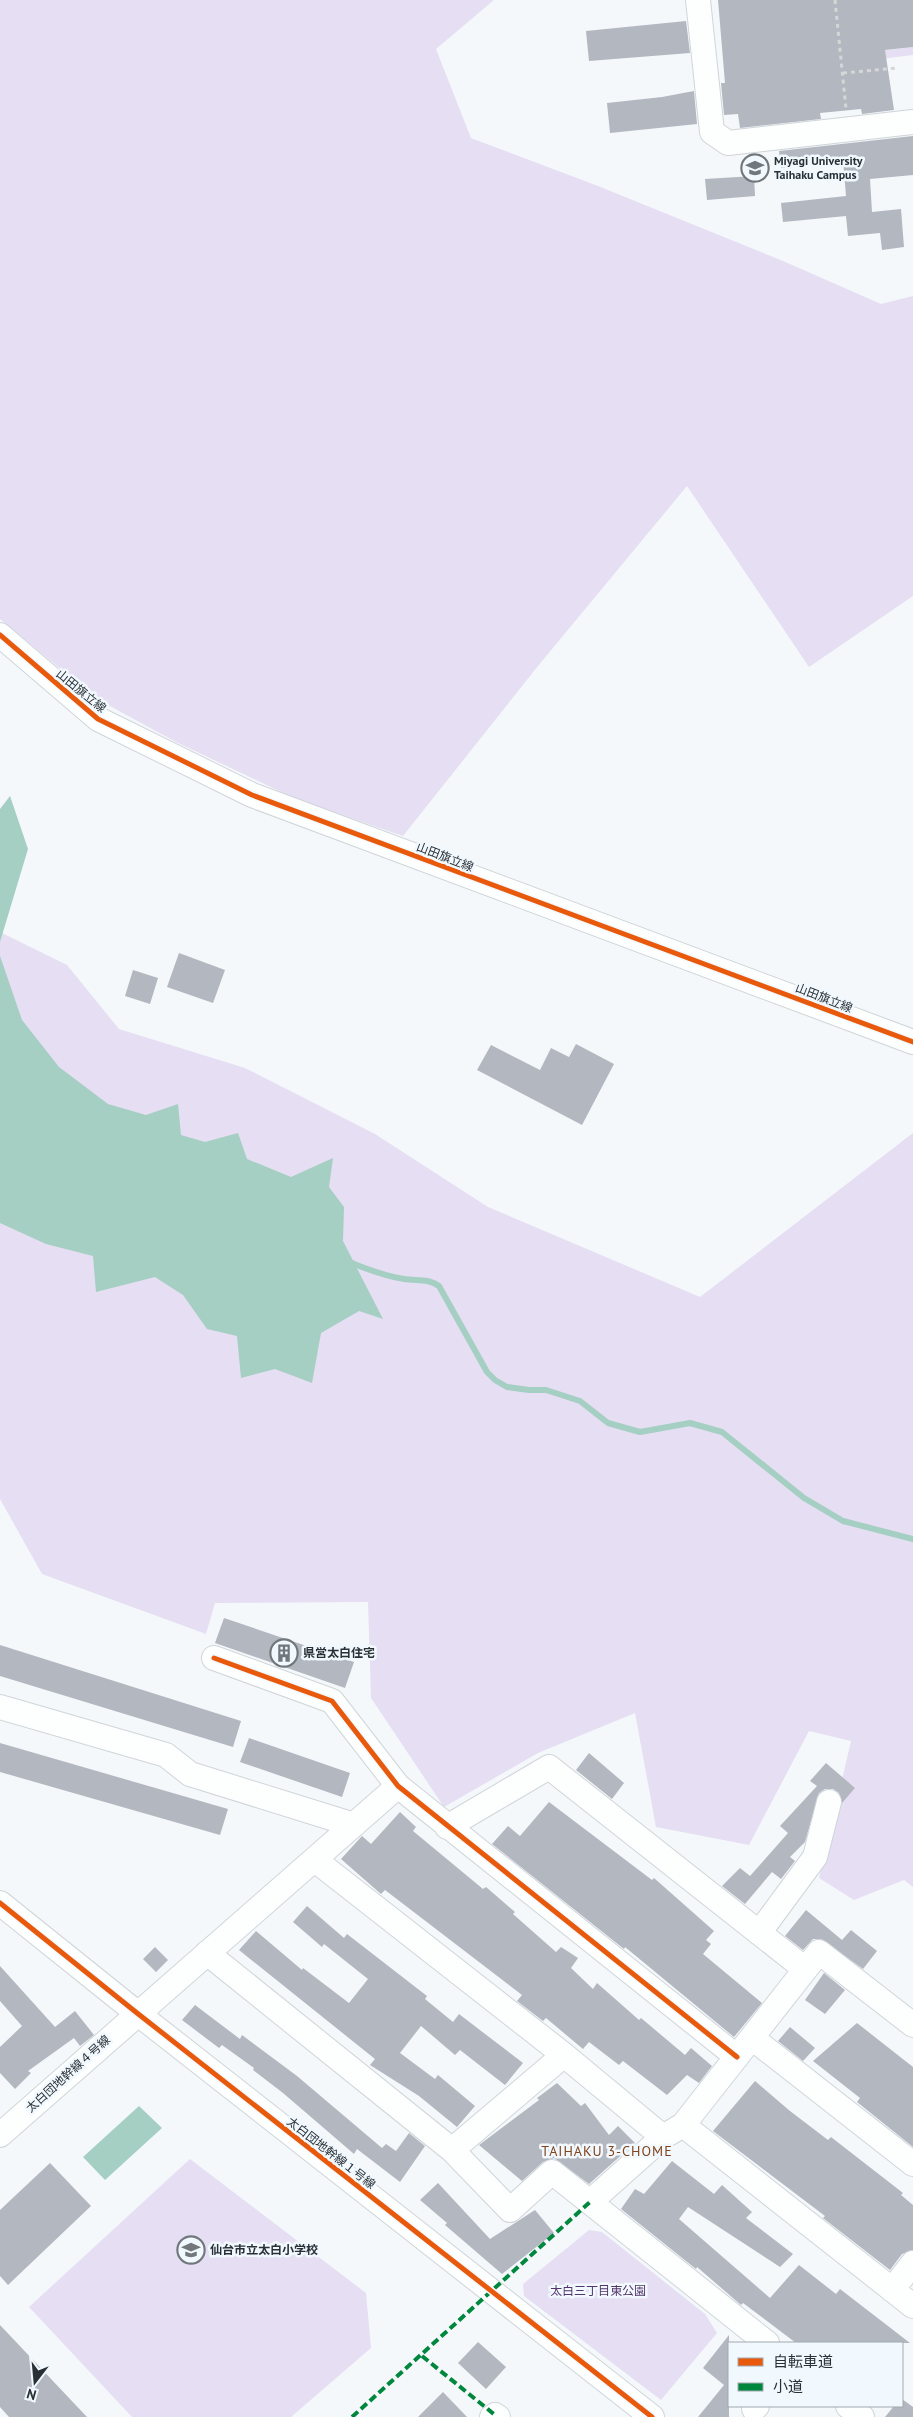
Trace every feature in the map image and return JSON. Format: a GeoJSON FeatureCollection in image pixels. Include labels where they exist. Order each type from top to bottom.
{"type":"FeatureCollection","features":[{"type":"Feature","properties":{"kind":"street"},"geometry":{"type":"LineString","coordinates":[[698,0],[712,132],[728,143],[913,122]]}},
{"type":"Feature","properties":{"kind":"street","name":"山田旗立線"},"geometry":{"type":"LineString","coordinates":[[0,635],[98,719],[252,795],[913,1042]]}},
{"type":"Feature","properties":{"kind":"street"},"geometry":{"type":"LineString","coordinates":[[214,1658],[332,1701],[398,1786],[737,2057]]}},
{"type":"Feature","properties":{"kind":"street"},"geometry":{"type":"LineString","coordinates":[[0,1707],[166,1755],[190,1774],[354,1825]]}},
{"type":"Feature","properties":{"kind":"street"},"geometry":{"type":"LineString","coordinates":[[447,1827],[549,1767],[806,1969]]}},
{"type":"Feature","properties":{"kind":"street","name":"太白団地幹線４号線"},"geometry":{"type":"LineString","coordinates":[[0,2135],[398,1786]]}},
{"type":"Feature","properties":{"kind":"street"},"geometry":{"type":"LineString","coordinates":[[759,1933],[815,1857],[829,1802]]}},
{"type":"Feature","properties":{"kind":"street"},"geometry":{"type":"LineString","coordinates":[[315,1860],[564,2055],[663,2138]]}},
{"type":"Feature","properties":{"kind":"street","name":"太白団地幹線１号線"},"geometry":{"type":"LineString","coordinates":[[0,1903],[137,2013],[652,2417]]}},
{"type":"Feature","properties":{"kind":"street"},"geometry":{"type":"LineString","coordinates":[[590,2202],[663,2138],[683,2125],[819,1952],[913,2025]]}},
{"type":"Feature","properties":{"kind":"street"},"geometry":{"type":"LineString","coordinates":[[207,1953],[452,2150],[510,2210],[552,2172],[766,2342]]}},
{"type":"Feature","properties":{"kind":"street"},"geometry":{"type":"LineString","coordinates":[[752,2038],[913,2164]]}},
{"type":"Feature","properties":{"kind":"street"},"geometry":{"type":"LineString","coordinates":[[452,2150],[564,2055]]}},
{"type":"Feature","properties":{"kind":"street"},"geometry":{"type":"LineString","coordinates":[[683,2125],[913,2306]]}},
{"type":"Feature","properties":{"kind":"street"},"geometry":{"type":"LineString","coordinates":[[892,2290],[913,2263]]}},
{"type":"Feature","properties":{"kind":"street"},"geometry":{"type":"LineString","coordinates":[[849,2407],[862,2417]]}},
{"type":"Feature","properties":{"kind":"street"},"geometry":{"type":"LineString","coordinates":[[492,2417],[495,2414],[498,2417]]}},
{"type":"Feature","properties":{"kind":"path"},"geometry":{"type":"LineString","coordinates":[[836,0],[848,129]]}},
{"type":"Feature","properties":{"kind":"path"},"geometry":{"type":"LineString","coordinates":[[843,73],[897,68]]}},
{"type":"Feature","properties":{"kind":"green space"},"geometry":{"type":"Polygon","coordinates":[[[0,0],[494,0],[436,49],[471,138],[598,186],[783,261],[881,304],[913,296],[913,596],[809,667],[687,486],[538,666],[403,836],[298,800],[176,742],[97,699],[0,619],[0,0]]]}},
{"type":"Feature","properties":{"kind":"green space"},"geometry":{"type":"Polygon","coordinates":[[[913,47],[913,55],[847,63],[854,54],[913,47]]]}},
{"type":"Feature","properties":{"kind":"green space"},"geometry":{"type":"Polygon","coordinates":[[[0,932],[67,965],[119,1029],[245,1068],[375,1134],[488,1207],[700,1297],[913,1133],[913,1887],[904,1880],[854,1900],[819,1878],[851,1741],[809,1731],[749,1845],[656,1827],[635,1713],[538,1753],[444,1807],[371,1698],[368,1602],[215,1603],[206,1634],[42,1574],[0,1499],[0,932]]]}},
{"type":"Feature","properties":{"kind":"green space"},"geometry":{"type":"Polygon","coordinates":[[[190,2159],[366,2293],[371,2348],[291,2417],[132,2417],[29,2307],[190,2159]]]}},
{"type":"Feature","properties":{"kind":"green space","name":"太白三丁目東公園"},"geometry":{"type":"Polygon","coordinates":[[[589,2230],[602,2232],[705,2314],[717,2333],[661,2400],[524,2296],[523,2284],[589,2230]]]}},
{"type":"Feature","properties":{"kind":"shaded area"},"geometry":{"type":"Polygon","coordinates":[[[10,796],[28,849],[0,942],[0,809],[10,796]]]}},
{"type":"Feature","properties":{"kind":"shaded area"},"geometry":{"type":"Polygon","coordinates":[[[0,956],[22,1020],[59,1067],[108,1104],[146,1115],[178,1104],[181,1135],[205,1142],[238,1133],[247,1159],[291,1177],[333,1158],[329,1187],[344,1207],[343,1241],[383,1319],[359,1311],[321,1333],[312,1383],[275,1369],[241,1378],[237,1336],[207,1329],[183,1295],[155,1277],[96,1292],[93,1256],[46,1244],[0,1223],[0,956]]]}},
{"type":"Feature","properties":{"kind":"shaded area"},"geometry":{"type":"Polygon","coordinates":[[[139,2106],[162,2128],[105,2180],[83,2157],[139,2106]]]}},
{"type":"Feature","properties":{"kind":"building"},"geometry":{"type":"Polygon","coordinates":[[[718,0],[913,0],[913,47],[885,50],[894,110],[862,114],[861,109],[820,113],[821,119],[740,128],[738,114],[724,115],[721,83],[725,83],[718,0]]]}},
{"type":"Feature","properties":{"kind":"building"},"geometry":{"type":"Polygon","coordinates":[[[686,21],[690,53],[589,61],[586,31],[686,21]]]}},
{"type":"Feature","properties":{"kind":"building"},"geometry":{"type":"Polygon","coordinates":[[[694,91],[697,124],[610,133],[607,103],[662,97],[694,91]]]}},
{"type":"Feature","properties":{"kind":"building"},"geometry":{"type":"Polygon","coordinates":[[[913,136],[913,175],[870,179],[872,212],[901,209],[904,247],[882,250],[880,233],[848,236],[846,216],[783,222],[781,203],[846,196],[843,160],[781,168],[779,151],[913,136]]]}},
{"type":"Feature","properties":{"kind":"building"},"geometry":{"type":"Polygon","coordinates":[[[754,176],[755,196],[707,200],[705,179],[754,176]]]}},
{"type":"Feature","properties":{"kind":"building"},"geometry":{"type":"Polygon","coordinates":[[[179,953],[225,970],[213,1003],[167,987],[179,953]]]}},
{"type":"Feature","properties":{"kind":"building"},"geometry":{"type":"Polygon","coordinates":[[[133,970],[158,978],[150,1004],[125,996],[133,970]]]}},
{"type":"Feature","properties":{"kind":"building"},"geometry":{"type":"Polygon","coordinates":[[[576,1044],[614,1064],[582,1125],[477,1070],[491,1045],[540,1070],[551,1048],[569,1057],[576,1044]]]}},
{"type":"Feature","properties":{"kind":"building","name":"県営太白住宅"},"geometry":{"type":"Polygon","coordinates":[[[224,1618],[354,1662],[345,1688],[215,1643],[224,1618]]]}},
{"type":"Feature","properties":{"kind":"building"},"geometry":{"type":"Polygon","coordinates":[[[0,1645],[241,1721],[233,1747],[0,1676],[0,1645]]]}},
{"type":"Feature","properties":{"kind":"building"},"geometry":{"type":"Polygon","coordinates":[[[249,1738],[350,1773],[342,1797],[240,1762],[249,1738]]]}},
{"type":"Feature","properties":{"kind":"building"},"geometry":{"type":"Polygon","coordinates":[[[0,1743],[228,1809],[220,1835],[0,1772],[0,1743]]]}},
{"type":"Feature","properties":{"kind":"building"},"geometry":{"type":"Polygon","coordinates":[[[589,1753],[624,1783],[612,1799],[576,1770],[589,1753]]]}},
{"type":"Feature","properties":{"kind":"building"},"geometry":{"type":"Polygon","coordinates":[[[826,1763],[855,1788],[842,1803],[839,1793],[833,1789],[825,1789],[819,1793],[805,1842],[790,1857],[795,1861],[781,1879],[772,1872],[745,1904],[722,1886],[740,1868],[750,1876],[788,1833],[780,1826],[817,1786],[810,1781],[826,1763]]]}},
{"type":"Feature","properties":{"kind":"building"},"geometry":{"type":"Polygon","coordinates":[[[549,1802],[652,1880],[654,1878],[714,1931],[706,1940],[711,1944],[703,1954],[762,2003],[734,2037],[625,1947],[624,1949],[492,1844],[508,1826],[520,1836],[549,1802]]]}},
{"type":"Feature","properties":{"kind":"building"},"geometry":{"type":"Polygon","coordinates":[[[400,1812],[416,1827],[413,1831],[483,1889],[486,1887],[556,1952],[561,1947],[578,1958],[571,1968],[593,1989],[597,1983],[639,2020],[641,2018],[685,2055],[691,2048],[712,2066],[699,2083],[687,2075],[667,2095],[623,2061],[619,2065],[589,2042],[583,2049],[546,2018],[543,2021],[517,2001],[522,1995],[385,1890],[381,1894],[341,1859],[362,1836],[371,1844],[400,1812]]]}},
{"type":"Feature","properties":{"kind":"building"},"geometry":{"type":"Polygon","coordinates":[[[307,1906],[344,1938],[347,1934],[427,1996],[425,1999],[453,2022],[459,2014],[523,2063],[505,2085],[460,2050],[455,2055],[421,2026],[400,2053],[435,2079],[438,2075],[475,2106],[457,2127],[419,2096],[370,2065],[375,2059],[239,1950],[256,1931],[302,1970],[303,1968],[349,2003],[368,1979],[324,1944],[322,1947],[293,1922],[307,1906]]]}},
{"type":"Feature","properties":{"kind":"building"},"geometry":{"type":"Polygon","coordinates":[[[806,1910],[842,1940],[851,1930],[877,1951],[863,1969],[821,1939],[813,1939],[803,1950],[785,1936],[806,1910]]]}},
{"type":"Feature","properties":{"kind":"building"},"geometry":{"type":"Polygon","coordinates":[[[155,1947],[168,1960],[156,1972],[143,1959],[155,1947]]]}},
{"type":"Feature","properties":{"kind":"building"},"geometry":{"type":"Polygon","coordinates":[[[0,1966],[55,2027],[75,2011],[94,2035],[80,2046],[74,2038],[28,2071],[31,2073],[15,2089],[0,2073],[0,2047],[22,2026],[0,2001],[0,1966]]]}},
{"type":"Feature","properties":{"kind":"building"},"geometry":{"type":"Polygon","coordinates":[[[824,1973],[845,1990],[825,2014],[805,2000],[824,1973]]]}},
{"type":"Feature","properties":{"kind":"building"},"geometry":{"type":"Polygon","coordinates":[[[195,2005],[240,2039],[242,2035],[297,2076],[382,2148],[386,2144],[396,2151],[409,2133],[425,2146],[400,2182],[357,2149],[354,2154],[253,2070],[254,2068],[222,2045],[219,2048],[182,2020],[195,2005]]]}},
{"type":"Feature","properties":{"kind":"building"},"geometry":{"type":"Polygon","coordinates":[[[857,2023],[913,2067],[913,2147],[857,2102],[860,2098],[813,2061],[857,2023]]]}},
{"type":"Feature","properties":{"kind":"building"},"geometry":{"type":"Polygon","coordinates":[[[790,2027],[815,2048],[803,2061],[778,2041],[790,2027]]]}},
{"type":"Feature","properties":{"kind":"building"},"geometry":{"type":"Polygon","coordinates":[[[755,2081],[828,2140],[831,2137],[903,2193],[901,2195],[913,2205],[913,2250],[902,2254],[890,2270],[823,2218],[825,2216],[713,2131],[755,2081]]]}},
{"type":"Feature","properties":{"kind":"building"},"geometry":{"type":"Polygon","coordinates":[[[557,2083],[581,2106],[585,2103],[609,2135],[618,2126],[635,2143],[589,2184],[554,2158],[543,2162],[522,2181],[479,2145],[539,2100],[537,2098],[557,2083]]]}},
{"type":"Feature","properties":{"kind":"building"},"geometry":{"type":"Polygon","coordinates":[[[672,2161],[714,2194],[722,2185],[752,2212],[746,2218],[793,2254],[780,2267],[688,2207],[679,2219],[770,2298],[799,2265],[836,2294],[840,2289],[910,2343],[795,2342],[743,2303],[741,2305],[697,2267],[696,2269],[621,2209],[635,2189],[644,2194],[672,2161]]]}},
{"type":"Feature","properties":{"kind":"building"},"geometry":{"type":"Polygon","coordinates":[[[50,2163],[91,2206],[8,2285],[0,2276],[0,2210],[50,2163]]]}},
{"type":"Feature","properties":{"kind":"building"},"geometry":{"type":"Polygon","coordinates":[[[438,2183],[490,2239],[535,2210],[554,2233],[502,2274],[445,2225],[447,2223],[420,2200],[438,2183]]]}},
{"type":"Feature","properties":{"kind":"building"},"geometry":{"type":"Polygon","coordinates":[[[0,2325],[87,2417],[9,2417],[0,2407],[0,2325]]]}},
{"type":"Feature","properties":{"kind":"building"},"geometry":{"type":"Polygon","coordinates":[[[729,2335],[729,2417],[698,2417],[724,2385],[703,2368],[729,2335]]]}},
{"type":"Feature","properties":{"kind":"building"},"geometry":{"type":"Polygon","coordinates":[[[478,2342],[506,2367],[486,2389],[458,2363],[478,2342]]]}},
{"type":"Feature","properties":{"kind":"building"},"geometry":{"type":"Polygon","coordinates":[[[443,2392],[467,2417],[418,2417],[443,2392]]]}},
{"type":"Feature","properties":{"kind":"building"},"geometry":{"type":"Polygon","coordinates":[[[903,2400],[913,2407],[913,2417],[885,2417],[893,2407],[903,2407],[903,2400]]]}},
{"type":"Feature","properties":{"kind":"waterway"},"geometry":{"type":"LineString","coordinates":[[347,1261],[389,1276],[427,1281],[439,1286],[487,1372],[495,1380],[507,1387],[546,1390],[580,1401],[608,1423],[640,1432],[690,1423],[722,1432],[804,1498],[843,1521],[913,1539]]}},
{"type":"Feature","properties":{"kind":"marked path"},"geometry":{"type":"LineString","coordinates":[[352,2417],[590,2202]]}},
{"type":"Feature","properties":{"kind":"marked path"},"geometry":{"type":"LineString","coordinates":[[422,2356],[495,2415]]}},
{"type":"Feature","properties":{"kind":"cycle path"},"geometry":{"type":"LineString","coordinates":[[0,635],[98,719],[252,795],[913,1042]]}},
{"type":"Feature","properties":{"kind":"cycle path"},"geometry":{"type":"LineString","coordinates":[[214,1658],[332,1701],[398,1786],[737,2057]]}},
{"type":"Feature","properties":{"kind":"cycle path"},"geometry":{"type":"LineString","coordinates":[[0,1903],[137,2013],[652,2417]]}},
{"type":"Feature","properties":{"kind":"place","name":"Miyagi University Taihaku Campus"},"geometry":{"type":"Point","coordinates":[755,168]}},
{"type":"Feature","properties":{"kind":"place","name":"県営太白住宅"},"geometry":{"type":"Point","coordinates":[284,1653]}},
{"type":"Feature","properties":{"kind":"place","name":"仙台市立太白小学校"},"geometry":{"type":"Point","coordinates":[191,2250]}},
{"type":"Feature","properties":{"kind":"district","name":"TAIHAKU 3-CHOME"},"geometry":{"type":"Point","coordinates":[607,2151]}}]}
